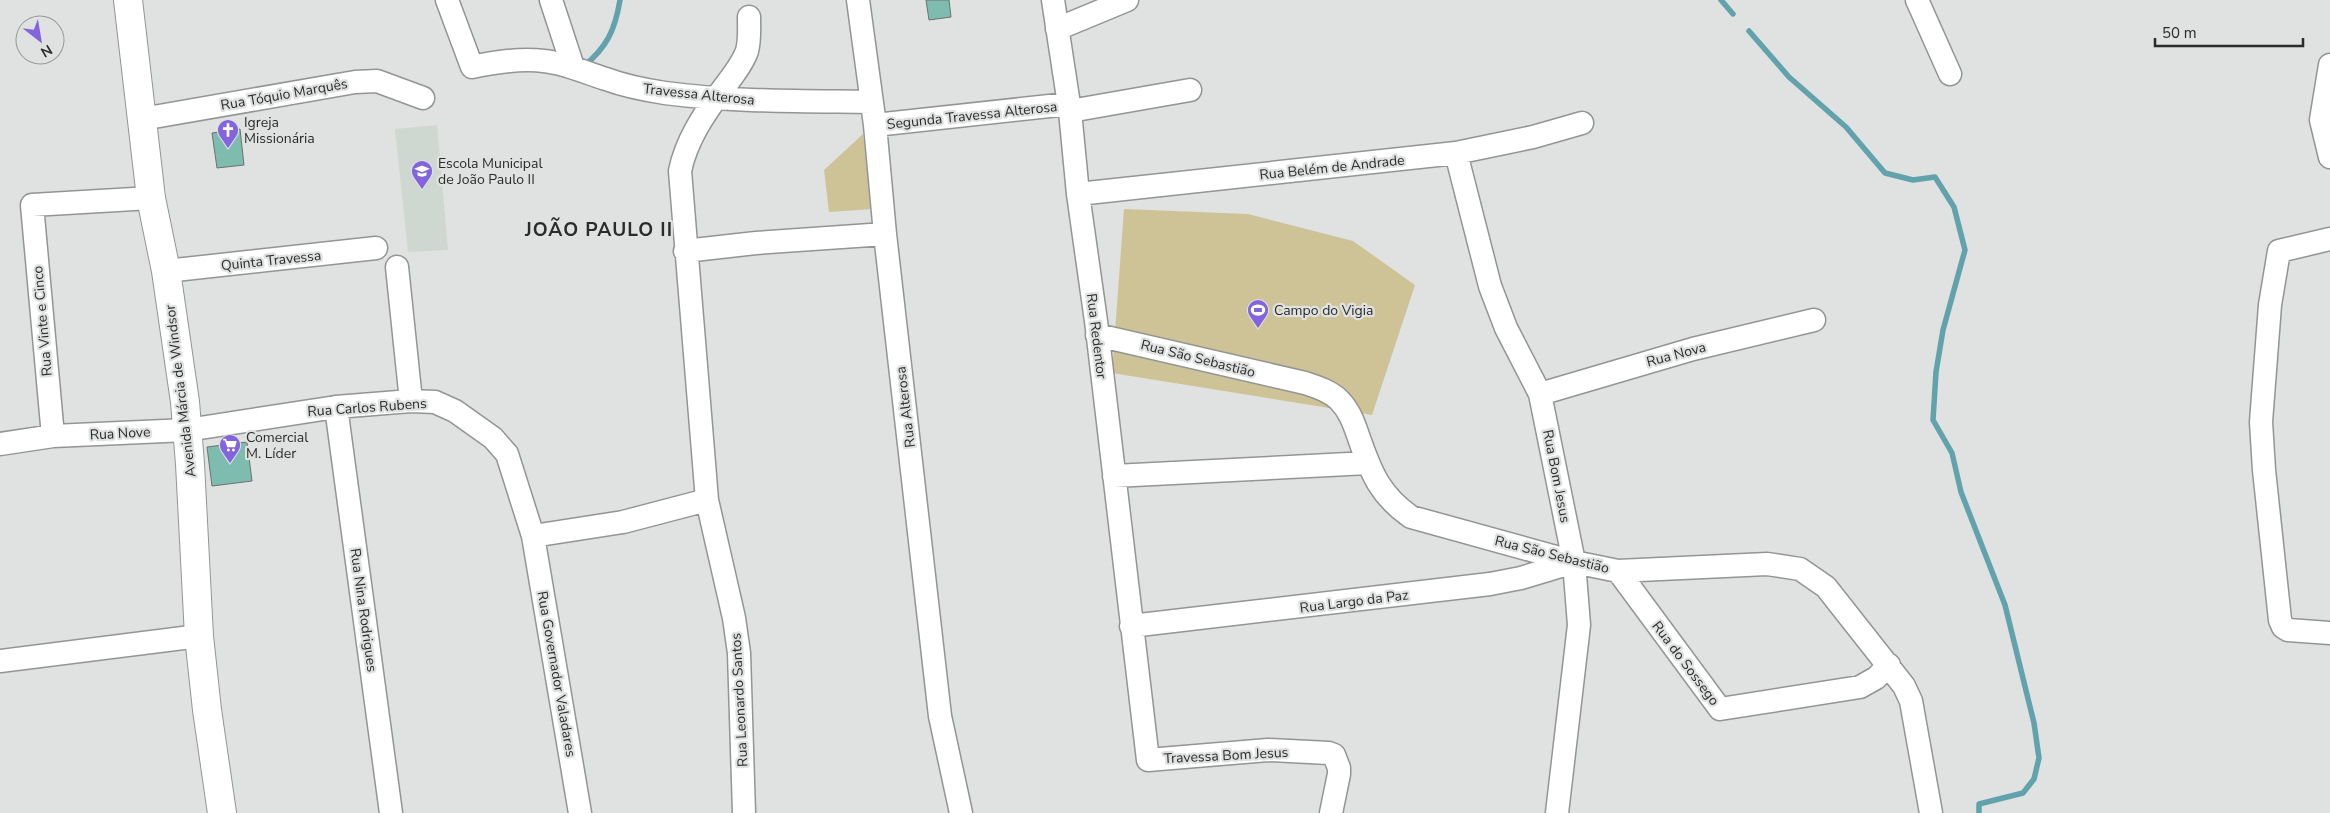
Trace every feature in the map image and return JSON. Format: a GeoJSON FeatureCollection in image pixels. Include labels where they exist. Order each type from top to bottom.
{"type":"FeatureCollection","features":[{"type":"Feature","properties":{"kind":"street","name":"Avenida Márcia de Windsor"},"geometry":{"type":"LineString","coordinates":[[128,0],[151,198],[166,271],[188,430],[199,636],[207,710],[222,813]]}},
{"type":"Feature","properties":{"kind":"street","name":"Travessa Alterosa"},"geometry":{"type":"LineString","coordinates":[[447,0],[472,66],[521,60],[545,61],[573,67],[633,88],[715,99],[805,103],[871,102]]}},
{"type":"Feature","properties":{"kind":"street"},"geometry":{"type":"LineString","coordinates":[[551,0],[573,67]]}},
{"type":"Feature","properties":{"kind":"street","name":"Rua Alterosa"},"geometry":{"type":"LineString","coordinates":[[858,0],[875,125],[885,234],[940,716],[960,813]]}},
{"type":"Feature","properties":{"kind":"street","name":"Rua Redentor"},"geometry":{"type":"LineString","coordinates":[[1053,0],[1069,108],[1078,194],[1098,336],[1148,760]]}},
{"type":"Feature","properties":{"kind":"street"},"geometry":{"type":"LineString","coordinates":[[1057,29],[1127,0]]}},
{"type":"Feature","properties":{"kind":"street"},"geometry":{"type":"LineString","coordinates":[[1917,0],[1950,74]]}},
{"type":"Feature","properties":{"kind":"street","name":"Rua Leonardo Santos"},"geometry":{"type":"LineString","coordinates":[[744,813],[739,653],[734,618],[707,500],[706,463],[685,251],[680,171],[684,152],[715,99],[743,61],[749,41],[750,17]]}},
{"type":"Feature","properties":{"kind":"street"},"geometry":{"type":"LineString","coordinates":[[2330,65],[2321,120],[2330,156]]}},
{"type":"Feature","properties":{"kind":"street","name":"Rua Tóquio Marquês"},"geometry":{"type":"LineString","coordinates":[[142,119],[355,82],[377,80],[423,98]]}},
{"type":"Feature","properties":{"kind":"street","name":"Segunda Travessa Alterosa"},"geometry":{"type":"LineString","coordinates":[[875,125],[1069,108],[1190,90]]}},
{"type":"Feature","properties":{"kind":"street","name":"Rua Belém de Andrade"},"geometry":{"type":"LineString","coordinates":[[1078,194],[1456,153],[1533,137],[1582,123]]}},
{"type":"Feature","properties":{"kind":"street","name":"Rua Bom Jesus"},"geometry":{"type":"LineString","coordinates":[[1456,153],[1490,286],[1506,328],[1540,394],[1574,562],[1579,625],[1557,813]]}},
{"type":"Feature","properties":{"kind":"street","name":"Rua Vinte e Cinco"},"geometry":{"type":"LineString","coordinates":[[53,436],[32,205],[151,198]]}},
{"type":"Feature","properties":{"kind":"street"},"geometry":{"type":"LineString","coordinates":[[685,251],[839,236],[885,234]]}},
{"type":"Feature","properties":{"kind":"street"},"geometry":{"type":"LineString","coordinates":[[2330,239],[2279,251],[2270,305],[2261,422],[2264,470],[2280,620],[2283,627],[2288,630],[2330,633]]}},
{"type":"Feature","properties":{"kind":"street","name":"Quinta Travessa"},"geometry":{"type":"LineString","coordinates":[[166,271],[376,248]]}},
{"type":"Feature","properties":{"kind":"street"},"geometry":{"type":"LineString","coordinates":[[397,267],[411,401]]}},
{"type":"Feature","properties":{"kind":"street","name":"Rua Nova"},"geometry":{"type":"LineString","coordinates":[[1540,394],[1693,350],[1814,320]]}},
{"type":"Feature","properties":{"kind":"street","name":"Rua São Sebastião"},"geometry":{"type":"LineString","coordinates":[[1098,336],[1305,383],[1327,391],[1339,400],[1350,414],[1368,463],[1384,494],[1395,506],[1411,517],[1574,562],[1618,571],[1767,564],[1800,569],[1826,587],[1904,686],[1911,701],[1931,813]]}},
{"type":"Feature","properties":{"kind":"street","name":"Rua Carlos Rubens"},"geometry":{"type":"LineString","coordinates":[[188,430],[336,407],[411,401],[435,402],[455,411],[493,438],[506,454],[533,536]]}},
{"type":"Feature","properties":{"kind":"street","name":"Rua Nina Rodrigues"},"geometry":{"type":"LineString","coordinates":[[336,407],[391,813]]}},
{"type":"Feature","properties":{"kind":"street","name":"Rua Nove"},"geometry":{"type":"LineString","coordinates":[[0,444],[53,436],[188,430]]}},
{"type":"Feature","properties":{"kind":"street"},"geometry":{"type":"LineString","coordinates":[[1114,476],[1368,463]]}},
{"type":"Feature","properties":{"kind":"street"},"geometry":{"type":"LineString","coordinates":[[533,536],[623,522],[707,500]]}},
{"type":"Feature","properties":{"kind":"street","name":"Rua Governador Valadares"},"geometry":{"type":"LineString","coordinates":[[533,536],[580,813]]}},
{"type":"Feature","properties":{"kind":"street","name":"Rua Largo da Paz"},"geometry":{"type":"LineString","coordinates":[[1131,626],[1482,585],[1521,578],[1574,562]]}},
{"type":"Feature","properties":{"kind":"street","name":"Rua do Sossego"},"geometry":{"type":"LineString","coordinates":[[1618,571],[1720,709],[1860,687],[1876,678],[1889,665]]}},
{"type":"Feature","properties":{"kind":"street"},"geometry":{"type":"LineString","coordinates":[[0,661],[199,636]]}},
{"type":"Feature","properties":{"kind":"street","name":"Travessa Bom Jesus"},"geometry":{"type":"LineString","coordinates":[[1148,760],[1268,750],[1329,753],[1334,755],[1339,768],[1331,813]]}},
{"type":"Feature","properties":{"kind":"shaded area","name":"Escola Municipal de João Paulo II"},"geometry":{"type":"Polygon","coordinates":[[[437,125],[448,250],[408,252],[395,129],[437,125]]]}},
{"type":"Feature","properties":{"kind":"shaded area"},"geometry":{"type":"Polygon","coordinates":[[[863,134],[873,209],[829,212],[824,170],[863,134]]]}},
{"type":"Feature","properties":{"kind":"shaded area","name":"Campo do Vigia"},"geometry":{"type":"Polygon","coordinates":[[[1124,209],[1248,214],[1353,241],[1415,285],[1372,415],[1112,373],[1124,209]]]}},
{"type":"Feature","properties":{"kind":"building"},"geometry":{"type":"Polygon","coordinates":[[[926,0],[949,0],[951,17],[929,20],[926,0]]]}},
{"type":"Feature","properties":{"kind":"building","name":"Igreja Missionária"},"geometry":{"type":"Polygon","coordinates":[[[240,129],[244,165],[217,168],[212,133],[240,129]]]}},
{"type":"Feature","properties":{"kind":"building","name":"Comercial M. Líder"},"geometry":{"type":"Polygon","coordinates":[[[247,442],[252,481],[212,486],[207,447],[247,442]]]}},
{"type":"Feature","properties":{"kind":"waterway"},"geometry":{"type":"LineString","coordinates":[[584,66],[599,52],[609,37],[616,20],[620,0]]}},
{"type":"Feature","properties":{"kind":"waterway"},"geometry":{"type":"LineString","coordinates":[[1721,0],[1733,14]]}},
{"type":"Feature","properties":{"kind":"waterway"},"geometry":{"type":"LineString","coordinates":[[1749,31],[1789,77],[1846,127],[1885,173],[1913,180],[1935,177],[1954,207],[1965,250],[1943,330],[1936,372],[1933,420],[1952,453],[1961,492],[2005,605],[2034,723],[2039,758],[2034,779],[2023,793],[1979,804],[1979,813]]}},
{"type":"Feature","properties":{"kind":"place","name":"Igreja Missionária"},"geometry":{"type":"Point","coordinates":[228,149]}},
{"type":"Feature","properties":{"kind":"place","name":"Escola Municipal de João Paulo II"},"geometry":{"type":"Point","coordinates":[422,190]}},
{"type":"Feature","properties":{"kind":"place","name":"Campo do Vigia"},"geometry":{"type":"Point","coordinates":[1258,329]}},
{"type":"Feature","properties":{"kind":"place","name":"Comercial M. Líder"},"geometry":{"type":"Point","coordinates":[230,464]}},
{"type":"Feature","properties":{"kind":"district","name":"JOÃO PAULO II"},"geometry":{"type":"Point","coordinates":[599,229]}}]}
